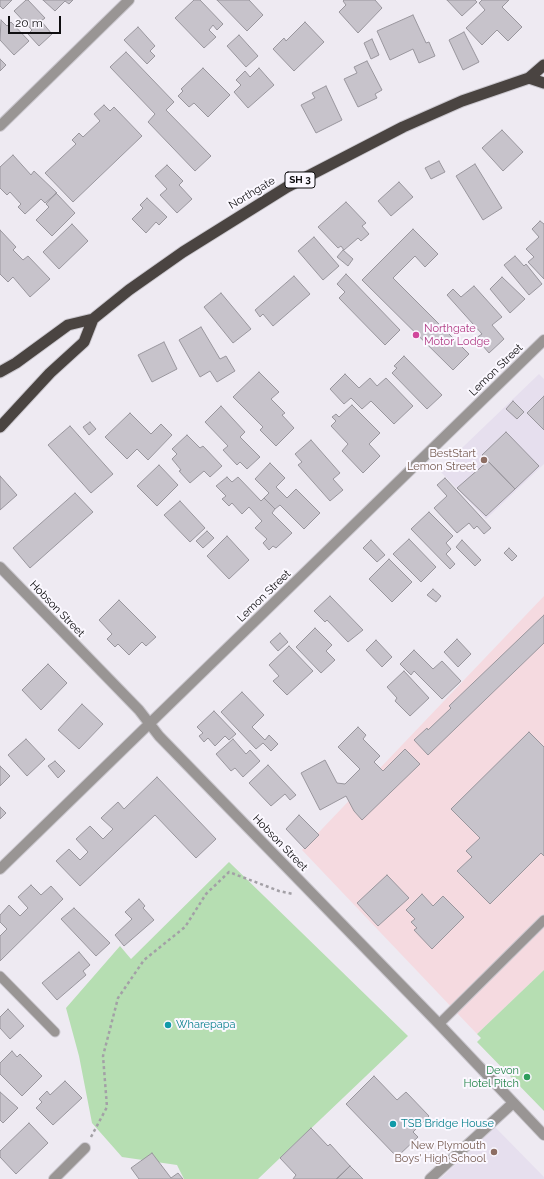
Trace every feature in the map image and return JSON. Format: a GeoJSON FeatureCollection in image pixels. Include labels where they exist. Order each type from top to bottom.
{"type":"FeatureCollection","features":[{"type":"Feature","properties":{"kind":"highway","name":"Northgate"},"geometry":{"type":"LineString","coordinates":[[0,372],[68,325],[93,319],[129,290],[183,252],[287,187],[403,127],[462,101],[529,78],[544,65]]}},
{"type":"Feature","properties":{"kind":"highway"},"geometry":{"type":"LineString","coordinates":[[529,78],[544,83]]}},
{"type":"Feature","properties":{"kind":"highway","name":"Northgate"},"geometry":{"type":"LineString","coordinates":[[0,427],[50,373],[84,342],[93,319]]}},
{"type":"Feature","properties":{"kind":"street"},"geometry":{"type":"LineString","coordinates":[[0,126],[129,0]]}},
{"type":"Feature","properties":{"kind":"street","name":"Lemon Street"},"geometry":{"type":"LineString","coordinates":[[0,869],[543,344]]}},
{"type":"Feature","properties":{"kind":"street","name":"Hobson Street"},"geometry":{"type":"LineString","coordinates":[[0,567],[139,710],[159,736],[439,1024],[544,1135]]}},
{"type":"Feature","properties":{"kind":"street"},"geometry":{"type":"LineString","coordinates":[[430,1179],[513,1103]]}},
{"type":"Feature","properties":{"kind":"street"},"geometry":{"type":"LineString","coordinates":[[54,1179],[85,1148]]}},
{"type":"Feature","properties":{"kind":"lane"},"geometry":{"type":"LineString","coordinates":[[439,1024],[542,923]]}},
{"type":"Feature","properties":{"kind":"lane"},"geometry":{"type":"LineString","coordinates":[[0,976],[55,1032]]}},
{"type":"Feature","properties":{"kind":"path"},"geometry":{"type":"LineString","coordinates":[[85,1148],[107,1107],[103,1056],[118,998],[144,960],[184,927],[206,894],[229,872],[279,892],[315,897]]}},
{"type":"Feature","properties":{"kind":"shaded area"},"geometry":{"type":"Polygon","coordinates":[[[539,374],[544,379],[544,464],[486,519],[439,470],[539,374]]]}},
{"type":"Feature","properties":{"kind":"shaded area"},"geometry":{"type":"Polygon","coordinates":[[[544,596],[544,970],[477,1034],[302,850],[544,596]]]}},
{"type":"Feature","properties":{"kind":"shaded area","name":"New Plymouth Boys' High School"},"geometry":{"type":"Polygon","coordinates":[[[495,1127],[544,1177],[544,1179],[440,1179],[495,1127]]]}},
{"type":"Feature","properties":{"kind":"green space"},"geometry":{"type":"Polygon","coordinates":[[[229,862],[408,1036],[258,1179],[184,1179],[177,1165],[122,1157],[92,1123],[79,1056],[66,1008],[120,946],[131,959],[229,862]]]}},
{"type":"Feature","properties":{"kind":"green space","name":"Devon Hotel Pitch"},"geometry":{"type":"Polygon","coordinates":[[[544,970],[544,1111],[477,1042],[481,1038],[477,1034],[544,970]]]}},
{"type":"Feature","properties":{"kind":"building"},"geometry":{"type":"Polygon","coordinates":[[[0,0],[12,0],[3,9],[0,6],[0,0]]]}},
{"type":"Feature","properties":{"kind":"building"},"geometry":{"type":"Polygon","coordinates":[[[26,0],[28,0],[45,18],[41,21],[52,34],[39,46],[28,34],[32,30],[14,11],[26,0]]]}},
{"type":"Feature","properties":{"kind":"building"},"geometry":{"type":"Polygon","coordinates":[[[43,0],[73,0],[69,4],[65,1],[55,11],[43,0]]]}},
{"type":"Feature","properties":{"kind":"building"},"geometry":{"type":"Polygon","coordinates":[[[194,0],[200,0],[223,24],[217,30],[213,25],[209,30],[216,37],[204,48],[175,18],[194,0]]]}},
{"type":"Feature","properties":{"kind":"building"},"geometry":{"type":"Polygon","coordinates":[[[217,0],[249,0],[263,15],[247,31],[217,0]]]}},
{"type":"Feature","properties":{"kind":"building"},"geometry":{"type":"Polygon","coordinates":[[[375,0],[382,8],[358,33],[339,12],[346,5],[343,1],[375,0]]]}},
{"type":"Feature","properties":{"kind":"building"},"geometry":{"type":"Polygon","coordinates":[[[447,0],[475,0],[477,2],[462,16],[447,0]]]}},
{"type":"Feature","properties":{"kind":"building"},"geometry":{"type":"Polygon","coordinates":[[[482,0],[509,0],[502,7],[522,27],[508,41],[497,30],[482,45],[466,28],[485,10],[479,3],[482,0]]]}},
{"type":"Feature","properties":{"kind":"building"},"geometry":{"type":"Polygon","coordinates":[[[413,15],[426,43],[429,42],[435,56],[419,63],[413,49],[390,60],[377,31],[413,15]]]}},
{"type":"Feature","properties":{"kind":"building"},"geometry":{"type":"Polygon","coordinates":[[[1,20],[7,26],[11,22],[29,41],[14,55],[0,40],[1,20]]]}},
{"type":"Feature","properties":{"kind":"building"},"geometry":{"type":"Polygon","coordinates":[[[305,22],[324,42],[294,71],[273,49],[284,38],[286,41],[305,22]]]}},
{"type":"Feature","properties":{"kind":"building"},"geometry":{"type":"Polygon","coordinates":[[[138,27],[155,46],[150,51],[155,56],[147,64],[124,40],[138,27]]]}},
{"type":"Feature","properties":{"kind":"building"},"geometry":{"type":"Polygon","coordinates":[[[464,32],[479,62],[463,70],[449,40],[464,32]]]}},
{"type":"Feature","properties":{"kind":"building"},"geometry":{"type":"Polygon","coordinates":[[[239,35],[258,56],[246,67],[227,46],[239,35]]]}},
{"type":"Feature","properties":{"kind":"building"},"geometry":{"type":"Polygon","coordinates":[[[372,39],[379,55],[371,59],[364,43],[372,39]]]}},
{"type":"Feature","properties":{"kind":"building"},"geometry":{"type":"Polygon","coordinates":[[[126,52],[174,102],[166,110],[211,156],[195,171],[148,122],[155,114],[110,67],[126,52]]]}},
{"type":"Feature","properties":{"kind":"building"},"geometry":{"type":"Polygon","coordinates":[[[0,59],[6,65],[0,71],[0,59]]]}},
{"type":"Feature","properties":{"kind":"building"},"geometry":{"type":"Polygon","coordinates":[[[367,61],[382,90],[375,94],[377,98],[358,107],[344,79],[357,73],[354,67],[367,61]]]}},
{"type":"Feature","properties":{"kind":"building"},"geometry":{"type":"Polygon","coordinates":[[[203,68],[230,95],[208,117],[194,103],[189,107],[178,96],[183,91],[181,89],[203,68]]]}},
{"type":"Feature","properties":{"kind":"building"},"geometry":{"type":"Polygon","coordinates":[[[259,68],[274,85],[248,108],[234,92],[241,85],[236,80],[245,71],[250,77],[259,68]]]}},
{"type":"Feature","properties":{"kind":"building"},"geometry":{"type":"Polygon","coordinates":[[[326,86],[342,120],[316,133],[301,105],[315,98],[312,93],[326,86]]]}},
{"type":"Feature","properties":{"kind":"building"},"geometry":{"type":"Polygon","coordinates":[[[104,105],[110,111],[114,107],[142,136],[73,202],[45,173],[76,144],[72,140],[79,133],[83,137],[100,121],[94,114],[104,105]]]}},
{"type":"Feature","properties":{"kind":"building"},"geometry":{"type":"Polygon","coordinates":[[[502,130],[523,152],[503,171],[482,148],[502,130]]]}},
{"type":"Feature","properties":{"kind":"building"},"geometry":{"type":"Polygon","coordinates":[[[13,155],[31,175],[34,171],[57,193],[45,203],[41,199],[25,214],[18,207],[21,204],[10,192],[7,195],[0,188],[0,167],[13,155]]]}},
{"type":"Feature","properties":{"kind":"building"},"geometry":{"type":"Polygon","coordinates":[[[439,161],[445,172],[431,179],[425,168],[439,161]]]}},
{"type":"Feature","properties":{"kind":"building"},"geometry":{"type":"Polygon","coordinates":[[[475,164],[502,208],[483,220],[456,176],[475,164]]]}},
{"type":"Feature","properties":{"kind":"building"},"geometry":{"type":"Polygon","coordinates":[[[167,165],[183,181],[179,185],[192,199],[177,213],[160,195],[167,189],[155,176],[167,165]]]}},
{"type":"Feature","properties":{"kind":"building"},"geometry":{"type":"Polygon","coordinates":[[[399,182],[413,197],[391,216],[378,201],[399,182]]]}},
{"type":"Feature","properties":{"kind":"building"},"geometry":{"type":"Polygon","coordinates":[[[56,193],[75,213],[52,236],[36,220],[49,207],[46,204],[56,193]]]}},
{"type":"Feature","properties":{"kind":"building"},"geometry":{"type":"Polygon","coordinates":[[[147,198],[167,217],[159,225],[156,222],[146,233],[132,219],[143,208],[140,205],[147,198]]]}},
{"type":"Feature","properties":{"kind":"building"},"geometry":{"type":"Polygon","coordinates":[[[346,202],[366,223],[362,226],[369,234],[361,241],[358,238],[344,250],[341,246],[338,248],[318,227],[346,202]]]}},
{"type":"Feature","properties":{"kind":"building"},"geometry":{"type":"Polygon","coordinates":[[[540,221],[544,224],[544,279],[528,262],[534,257],[526,249],[539,237],[532,229],[540,221]]]}},
{"type":"Feature","properties":{"kind":"building"},"geometry":{"type":"Polygon","coordinates":[[[72,224],[88,241],[59,269],[43,252],[72,224]]]}},
{"type":"Feature","properties":{"kind":"building"},"geometry":{"type":"Polygon","coordinates":[[[413,229],[438,254],[425,267],[415,256],[393,278],[469,354],[453,370],[362,280],[413,229]]]}},
{"type":"Feature","properties":{"kind":"building"},"geometry":{"type":"Polygon","coordinates":[[[0,230],[16,247],[13,250],[23,260],[28,256],[50,279],[30,297],[13,277],[8,282],[0,274],[0,230]]]}},
{"type":"Feature","properties":{"kind":"building"},"geometry":{"type":"Polygon","coordinates":[[[314,237],[339,266],[323,280],[298,251],[314,237]]]}},
{"type":"Feature","properties":{"kind":"building"},"geometry":{"type":"Polygon","coordinates":[[[343,250],[353,259],[348,266],[337,257],[343,250]]]}},
{"type":"Feature","properties":{"kind":"building"},"geometry":{"type":"Polygon","coordinates":[[[515,256],[524,266],[526,264],[542,284],[529,295],[504,265],[515,256]]]}},
{"type":"Feature","properties":{"kind":"building"},"geometry":{"type":"Polygon","coordinates":[[[346,274],[400,330],[385,345],[339,298],[345,292],[337,284],[346,274]]]}},
{"type":"Feature","properties":{"kind":"building"},"geometry":{"type":"Polygon","coordinates":[[[294,276],[310,294],[273,326],[263,314],[260,317],[255,310],[294,276]]]}},
{"type":"Feature","properties":{"kind":"building"},"geometry":{"type":"Polygon","coordinates":[[[502,277],[525,299],[510,313],[490,289],[502,277]]]}},
{"type":"Feature","properties":{"kind":"building"},"geometry":{"type":"Polygon","coordinates":[[[474,286],[502,317],[492,325],[504,339],[489,353],[476,338],[482,334],[447,295],[453,289],[461,297],[474,286]]]}},
{"type":"Feature","properties":{"kind":"building"},"geometry":{"type":"Polygon","coordinates":[[[221,293],[251,329],[233,343],[204,307],[221,293]]]}},
{"type":"Feature","properties":{"kind":"building"},"geometry":{"type":"Polygon","coordinates":[[[201,327],[220,359],[226,356],[235,371],[217,382],[210,371],[200,377],[179,340],[201,327]]]}},
{"type":"Feature","properties":{"kind":"building"},"geometry":{"type":"Polygon","coordinates":[[[164,342],[177,369],[152,382],[138,355],[164,342]]]}},
{"type":"Feature","properties":{"kind":"building"},"geometry":{"type":"Polygon","coordinates":[[[404,356],[442,395],[427,409],[392,373],[397,368],[394,366],[404,356]]]}},
{"type":"Feature","properties":{"kind":"building"},"geometry":{"type":"Polygon","coordinates":[[[259,372],[279,392],[271,399],[285,413],[282,415],[294,428],[276,446],[260,430],[263,427],[233,397],[259,372]]]}},
{"type":"Feature","properties":{"kind":"building"},"geometry":{"type":"Polygon","coordinates":[[[345,374],[359,388],[370,378],[377,386],[386,378],[413,406],[394,424],[371,401],[362,409],[351,398],[344,404],[330,389],[345,374]]]}},
{"type":"Feature","properties":{"kind":"building"},"geometry":{"type":"Polygon","coordinates":[[[544,396],[544,430],[527,413],[544,396]]]}},
{"type":"Feature","properties":{"kind":"building"},"geometry":{"type":"Polygon","coordinates":[[[513,401],[524,412],[517,419],[506,409],[513,401]]]}},
{"type":"Feature","properties":{"kind":"building"},"geometry":{"type":"Polygon","coordinates":[[[352,405],[380,433],[369,444],[380,456],[363,473],[342,451],[348,444],[331,426],[336,421],[332,417],[336,414],[339,417],[352,405]]]}},
{"type":"Feature","properties":{"kind":"building"},"geometry":{"type":"Polygon","coordinates":[[[221,406],[245,432],[240,437],[260,457],[247,469],[240,462],[237,465],[223,450],[228,446],[205,422],[221,406]]]}},
{"type":"Feature","properties":{"kind":"building"},"geometry":{"type":"Polygon","coordinates":[[[130,413],[151,434],[161,424],[172,435],[148,460],[137,449],[127,459],[105,437],[130,413]]]}},
{"type":"Feature","properties":{"kind":"building"},"geometry":{"type":"Polygon","coordinates":[[[90,422],[96,429],[89,435],[83,427],[90,422]]]}},
{"type":"Feature","properties":{"kind":"building"},"geometry":{"type":"Polygon","coordinates":[[[70,426],[113,474],[91,493],[48,445],[70,426]]]}},
{"type":"Feature","properties":{"kind":"building"},"geometry":{"type":"Polygon","coordinates":[[[506,432],[539,466],[515,489],[482,455],[506,432]]]}},
{"type":"Feature","properties":{"kind":"building"},"geometry":{"type":"Polygon","coordinates":[[[187,435],[200,448],[203,446],[222,466],[210,477],[204,471],[190,483],[179,471],[181,470],[172,459],[177,454],[172,449],[187,435]]]}},
{"type":"Feature","properties":{"kind":"building"},"geometry":{"type":"Polygon","coordinates":[[[311,440],[340,473],[333,479],[343,490],[330,501],[298,465],[302,462],[295,454],[311,440]]]}},
{"type":"Feature","properties":{"kind":"building"},"geometry":{"type":"Polygon","coordinates":[[[488,461],[515,489],[486,516],[457,488],[488,461]]]}},
{"type":"Feature","properties":{"kind":"building"},"geometry":{"type":"Polygon","coordinates":[[[270,463],[285,478],[276,487],[287,498],[296,489],[320,513],[304,529],[280,505],[275,509],[264,498],[269,493],[255,479],[270,463]]]}},
{"type":"Feature","properties":{"kind":"building"},"geometry":{"type":"Polygon","coordinates":[[[159,465],[178,485],[157,506],[137,486],[159,465]]]}},
{"type":"Feature","properties":{"kind":"building"},"geometry":{"type":"Polygon","coordinates":[[[0,476],[17,495],[0,510],[0,476]]]}},
{"type":"Feature","properties":{"kind":"building"},"geometry":{"type":"Polygon","coordinates":[[[227,477],[232,482],[238,477],[261,501],[264,498],[275,509],[272,513],[292,533],[276,548],[273,546],[269,550],[263,543],[267,539],[255,528],[262,521],[249,507],[242,514],[232,503],[229,506],[222,499],[226,496],[216,486],[227,477]]]}},
{"type":"Feature","properties":{"kind":"building"},"geometry":{"type":"Polygon","coordinates":[[[445,478],[491,528],[484,534],[477,526],[474,529],[469,523],[457,533],[434,508],[447,496],[437,485],[445,478]]]}},
{"type":"Feature","properties":{"kind":"building"},"geometry":{"type":"Polygon","coordinates":[[[75,493],[93,512],[30,568],[13,548],[75,493]]]}},
{"type":"Feature","properties":{"kind":"building"},"geometry":{"type":"Polygon","coordinates":[[[180,501],[205,528],[190,542],[164,515],[180,501]]]}},
{"type":"Feature","properties":{"kind":"building"},"geometry":{"type":"Polygon","coordinates":[[[429,512],[453,536],[446,543],[451,549],[446,554],[455,564],[450,569],[411,529],[429,512]]]}},
{"type":"Feature","properties":{"kind":"building"},"geometry":{"type":"Polygon","coordinates":[[[207,531],[214,538],[203,548],[196,541],[207,531]]]}},
{"type":"Feature","properties":{"kind":"building"},"geometry":{"type":"Polygon","coordinates":[[[227,536],[249,560],[229,579],[207,556],[227,536]]]}},
{"type":"Feature","properties":{"kind":"building"},"geometry":{"type":"Polygon","coordinates":[[[409,539],[436,567],[421,582],[393,554],[409,539]]]}},
{"type":"Feature","properties":{"kind":"building"},"geometry":{"type":"Polygon","coordinates":[[[371,540],[385,555],[377,562],[363,548],[371,540]]]}},
{"type":"Feature","properties":{"kind":"building"},"geometry":{"type":"Polygon","coordinates":[[[462,540],[481,560],[475,566],[456,547],[462,540]]]}},
{"type":"Feature","properties":{"kind":"building"},"geometry":{"type":"Polygon","coordinates":[[[509,548],[517,556],[512,561],[504,553],[509,548]]]}},
{"type":"Feature","properties":{"kind":"building"},"geometry":{"type":"Polygon","coordinates":[[[389,559],[412,582],[392,602],[369,579],[389,559]]]}},
{"type":"Feature","properties":{"kind":"building"},"geometry":{"type":"Polygon","coordinates":[[[433,589],[441,596],[436,602],[427,595],[433,589]]]}},
{"type":"Feature","properties":{"kind":"building"},"geometry":{"type":"Polygon","coordinates":[[[330,596],[363,630],[348,642],[327,620],[325,622],[314,611],[330,596]]]}},
{"type":"Feature","properties":{"kind":"building"},"geometry":{"type":"Polygon","coordinates":[[[119,600],[156,637],[146,646],[142,642],[129,655],[118,644],[115,647],[107,639],[112,634],[99,620],[119,600]]]}},
{"type":"Feature","properties":{"kind":"building"},"geometry":{"type":"Polygon","coordinates":[[[544,615],[544,643],[428,755],[414,740],[427,728],[428,730],[451,708],[449,706],[544,615]]]}},
{"type":"Feature","properties":{"kind":"building"},"geometry":{"type":"Polygon","coordinates":[[[315,628],[332,645],[326,651],[335,660],[321,673],[296,647],[315,628]]]}},
{"type":"Feature","properties":{"kind":"building"},"geometry":{"type":"Polygon","coordinates":[[[280,633],[288,642],[278,651],[270,642],[280,633]]]}},
{"type":"Feature","properties":{"kind":"building"},"geometry":{"type":"Polygon","coordinates":[[[457,639],[471,654],[458,667],[444,652],[457,639]]]}},
{"type":"Feature","properties":{"kind":"building"},"geometry":{"type":"Polygon","coordinates":[[[376,640],[392,657],[382,667],[366,650],[376,640]]]}},
{"type":"Feature","properties":{"kind":"building"},"geometry":{"type":"Polygon","coordinates":[[[289,646],[313,671],[287,695],[273,681],[279,676],[269,665],[289,646]]]}},
{"type":"Feature","properties":{"kind":"building"},"geometry":{"type":"Polygon","coordinates":[[[414,650],[433,669],[442,661],[461,681],[442,699],[414,671],[411,675],[400,664],[414,650]]]}},
{"type":"Feature","properties":{"kind":"building"},"geometry":{"type":"Polygon","coordinates":[[[48,664],[67,683],[41,710],[22,690],[48,664]]]}},
{"type":"Feature","properties":{"kind":"building"},"geometry":{"type":"Polygon","coordinates":[[[404,671],[429,698],[410,716],[395,701],[397,698],[387,687],[404,671]]]}},
{"type":"Feature","properties":{"kind":"building"},"geometry":{"type":"Polygon","coordinates":[[[242,692],[264,715],[252,727],[265,740],[269,735],[278,744],[271,751],[263,743],[256,749],[221,712],[242,692]]]}},
{"type":"Feature","properties":{"kind":"building"},"geometry":{"type":"Polygon","coordinates":[[[82,704],[103,724],[79,749],[58,730],[82,704]]]}},
{"type":"Feature","properties":{"kind":"building"},"geometry":{"type":"Polygon","coordinates":[[[214,711],[236,734],[229,740],[225,736],[215,746],[208,738],[204,742],[199,736],[203,733],[197,727],[214,711]]]}},
{"type":"Feature","properties":{"kind":"building"},"geometry":{"type":"Polygon","coordinates":[[[358,727],[366,735],[363,739],[380,756],[374,762],[383,771],[405,749],[420,764],[362,820],[354,811],[346,796],[320,810],[301,773],[325,760],[337,783],[345,784],[360,769],[338,747],[358,727]]]}},
{"type":"Feature","properties":{"kind":"building"},"geometry":{"type":"Polygon","coordinates":[[[529,732],[544,747],[544,856],[541,853],[490,904],[457,871],[472,857],[466,851],[480,838],[451,809],[529,732]]]}},
{"type":"Feature","properties":{"kind":"building"},"geometry":{"type":"Polygon","coordinates":[[[26,739],[45,759],[27,776],[8,755],[26,739]]]}},
{"type":"Feature","properties":{"kind":"building"},"geometry":{"type":"Polygon","coordinates":[[[233,739],[246,754],[250,750],[260,761],[243,777],[235,768],[231,771],[216,754],[233,739]]]}},
{"type":"Feature","properties":{"kind":"building"},"geometry":{"type":"Polygon","coordinates":[[[55,761],[65,771],[58,778],[48,766],[55,761]]]}},
{"type":"Feature","properties":{"kind":"building"},"geometry":{"type":"Polygon","coordinates":[[[268,765],[296,795],[290,800],[285,794],[271,806],[249,783],[268,765]]]}},
{"type":"Feature","properties":{"kind":"building"},"geometry":{"type":"Polygon","coordinates":[[[0,766],[10,776],[0,786],[0,766]]]}},
{"type":"Feature","properties":{"kind":"building"},"geometry":{"type":"Polygon","coordinates":[[[157,777],[216,839],[196,858],[155,815],[80,886],[56,861],[69,849],[80,860],[88,852],[76,839],[90,826],[103,839],[113,829],[101,818],[118,802],[124,809],[157,777]]]}},
{"type":"Feature","properties":{"kind":"building"},"geometry":{"type":"Polygon","coordinates":[[[0,807],[6,813],[0,819],[0,807]]]}},
{"type":"Feature","properties":{"kind":"building"},"geometry":{"type":"Polygon","coordinates":[[[299,815],[319,835],[305,849],[286,829],[299,815]]]}},
{"type":"Feature","properties":{"kind":"building"},"geometry":{"type":"Polygon","coordinates":[[[387,875],[409,898],[378,926],[357,903],[387,875]]]}},
{"type":"Feature","properties":{"kind":"building"},"geometry":{"type":"Polygon","coordinates":[[[31,885],[41,895],[51,886],[63,899],[0,961],[0,936],[7,929],[0,922],[0,915],[9,905],[20,916],[28,908],[18,897],[31,885]]]}},
{"type":"Feature","properties":{"kind":"building"},"geometry":{"type":"Polygon","coordinates":[[[422,894],[433,906],[443,896],[464,917],[432,949],[414,930],[417,928],[411,922],[415,919],[406,910],[422,894]]]}},
{"type":"Feature","properties":{"kind":"building"},"geometry":{"type":"Polygon","coordinates":[[[139,899],[145,906],[143,908],[154,920],[124,946],[115,935],[132,919],[125,912],[139,899]]]}},
{"type":"Feature","properties":{"kind":"building"},"geometry":{"type":"Polygon","coordinates":[[[74,908],[110,943],[96,956],[61,919],[74,908]]]}},
{"type":"Feature","properties":{"kind":"building"},"geometry":{"type":"Polygon","coordinates":[[[79,952],[90,965],[83,971],[86,975],[57,1000],[42,983],[79,952]]]}},
{"type":"Feature","properties":{"kind":"building"},"geometry":{"type":"Polygon","coordinates":[[[8,1009],[24,1026],[10,1039],[0,1028],[0,1017],[8,1009]]]}},
{"type":"Feature","properties":{"kind":"building"},"geometry":{"type":"Polygon","coordinates":[[[12,1051],[17,1057],[20,1054],[42,1076],[22,1096],[0,1074],[0,1063],[12,1051]]]}},
{"type":"Feature","properties":{"kind":"building","name":"TSB Bridge House"},"geometry":{"type":"Polygon","coordinates":[[[374,1076],[397,1100],[406,1092],[429,1116],[413,1132],[418,1137],[397,1157],[346,1104],[374,1076]]]}},
{"type":"Feature","properties":{"kind":"building"},"geometry":{"type":"Polygon","coordinates":[[[65,1081],[82,1098],[53,1125],[36,1108],[42,1102],[39,1099],[47,1091],[50,1095],[65,1081]]]}},
{"type":"Feature","properties":{"kind":"building"},"geometry":{"type":"Polygon","coordinates":[[[0,1092],[18,1108],[3,1123],[0,1120],[0,1092]]]}},
{"type":"Feature","properties":{"kind":"building"},"geometry":{"type":"Polygon","coordinates":[[[29,1123],[48,1143],[16,1174],[0,1157],[0,1151],[29,1123]]]}},
{"type":"Feature","properties":{"kind":"building"},"geometry":{"type":"Polygon","coordinates":[[[311,1128],[328,1146],[330,1144],[350,1166],[336,1179],[293,1179],[296,1175],[280,1158],[311,1128]]]}},
{"type":"Feature","properties":{"kind":"building"},"geometry":{"type":"Polygon","coordinates":[[[152,1153],[171,1178],[178,1173],[183,1179],[139,1179],[131,1168],[152,1153]]]}},
{"type":"Feature","properties":{"kind":"building"},"geometry":{"type":"Polygon","coordinates":[[[350,1166],[363,1179],[337,1179],[350,1166]]]}},
{"type":"Feature","properties":{"kind":"place","name":"Northgate Motor Lodge"},"geometry":{"type":"Point","coordinates":[416,335]}},
{"type":"Feature","properties":{"kind":"place","name":"BestStart Lemon Street"},"geometry":{"type":"Point","coordinates":[484,460]}},
{"type":"Feature","properties":{"kind":"place","name":"Wharepapa"},"geometry":{"type":"Point","coordinates":[168,1025]}},
{"type":"Feature","properties":{"kind":"place","name":"Devon Hotel Pitch"},"geometry":{"type":"Point","coordinates":[527,1077]}},
{"type":"Feature","properties":{"kind":"place","name":"TSB Bridge House"},"geometry":{"type":"Point","coordinates":[393,1124]}},
{"type":"Feature","properties":{"kind":"place","name":"New Plymouth Boys' High School"},"geometry":{"type":"Point","coordinates":[494,1152]}}]}
